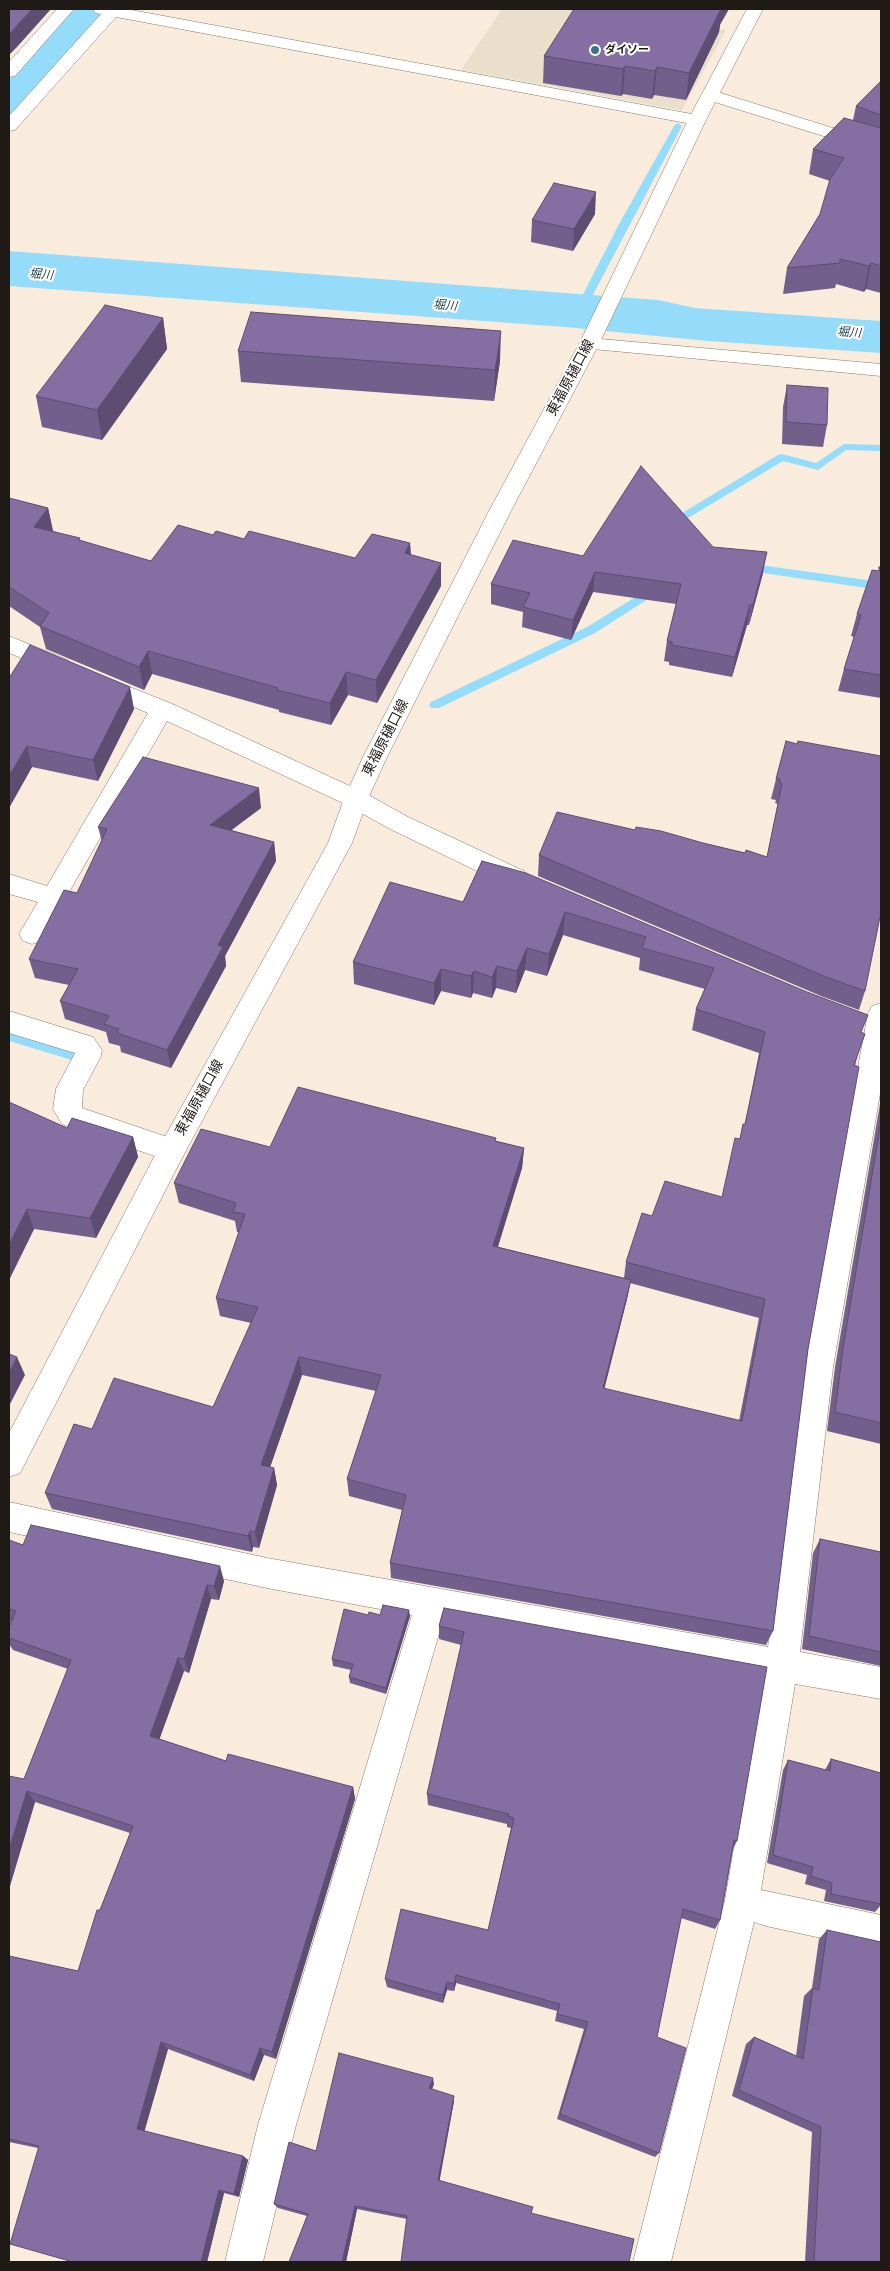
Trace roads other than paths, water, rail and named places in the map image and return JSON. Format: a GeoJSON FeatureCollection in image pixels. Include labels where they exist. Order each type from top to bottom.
{"type":"FeatureCollection","features":[{"type":"Feature","properties":{"kind":"street"},"geometry":{"type":"LineString","coordinates":[[9,72],[66,9]]}},
{"type":"Feature","properties":{"kind":"street"},"geometry":{"type":"LineString","coordinates":[[9,126],[108,9],[697,120]]}},
{"type":"Feature","properties":{"kind":"street","name":"東福原樋口線"},"geometry":{"type":"LineString","coordinates":[[9,1463],[172,1150],[340,843],[356,799],[500,511],[591,339],[697,120],[755,9]]}},
{"type":"Feature","properties":{"kind":"street"},"geometry":{"type":"LineString","coordinates":[[711,94],[881,149]]}},
{"type":"Feature","properties":{"kind":"street"},"geometry":{"type":"LineString","coordinates":[[591,339],[881,370]]}},
{"type":"Feature","properties":{"kind":"street"},"geometry":{"type":"LineString","coordinates":[[9,644],[162,709],[356,799],[399,823],[533,887]]}},
{"type":"Feature","properties":{"kind":"street"},"geometry":{"type":"LineString","coordinates":[[32,934],[162,709]]}},
{"type":"Feature","properties":{"kind":"street"},"geometry":{"type":"LineString","coordinates":[[9,884],[54,896]]}},
{"type":"Feature","properties":{"kind":"street"},"geometry":{"type":"LineString","coordinates":[[9,1022],[84,1045],[89,1050],[88,1056],[70,1089],[67,1109],[72,1116],[172,1150]]}},
{"type":"Feature","properties":{"kind":"street"},"geometry":{"type":"LineString","coordinates":[[652,2262],[742,1900],[782,1664],[818,1367],[874,1024]]}},
{"type":"Feature","properties":{"kind":"street"},"geometry":{"type":"LineString","coordinates":[[9,1517],[267,1573],[881,1683]]}},
{"type":"Feature","properties":{"kind":"street"},"geometry":{"type":"LineString","coordinates":[[244,2262],[277,2125],[432,1602]]}},
{"type":"Feature","properties":{"kind":"street"},"geometry":{"type":"LineString","coordinates":[[742,1900],[766,1909],[881,1933]]}},
{"type":"Feature","properties":{"kind":"water","name":"堀川"},"geometry":{"type":"Polygon","coordinates":[[[9,251],[658,300],[695,308],[881,321],[881,353],[708,341],[565,327],[9,286],[9,251]]]}},
{"type":"Feature","properties":{"kind":"waterway"},"geometry":{"type":"LineString","coordinates":[[9,99],[90,9]]}},
{"type":"Feature","properties":{"kind":"waterway"},"geometry":{"type":"LineString","coordinates":[[582,306],[678,126]]}},
{"type":"Feature","properties":{"kind":"waterway"},"geometry":{"type":"LineString","coordinates":[[674,521],[782,457],[818,467],[844,447],[881,448]]}},
{"type":"Feature","properties":{"kind":"waterway"},"geometry":{"type":"LineString","coordinates":[[746,567],[881,586]]}},
{"type":"Feature","properties":{"kind":"waterway"},"geometry":{"type":"LineString","coordinates":[[435,705],[555,649],[591,630],[655,589]]}},
{"type":"Feature","properties":{"kind":"waterway"},"geometry":{"type":"LineString","coordinates":[[9,1036],[72,1055]]}},
{"type":"Feature","properties":{"kind":"place","name":"ダイソー"},"geometry":{"type":"Point","coordinates":[595,50]}}]}
